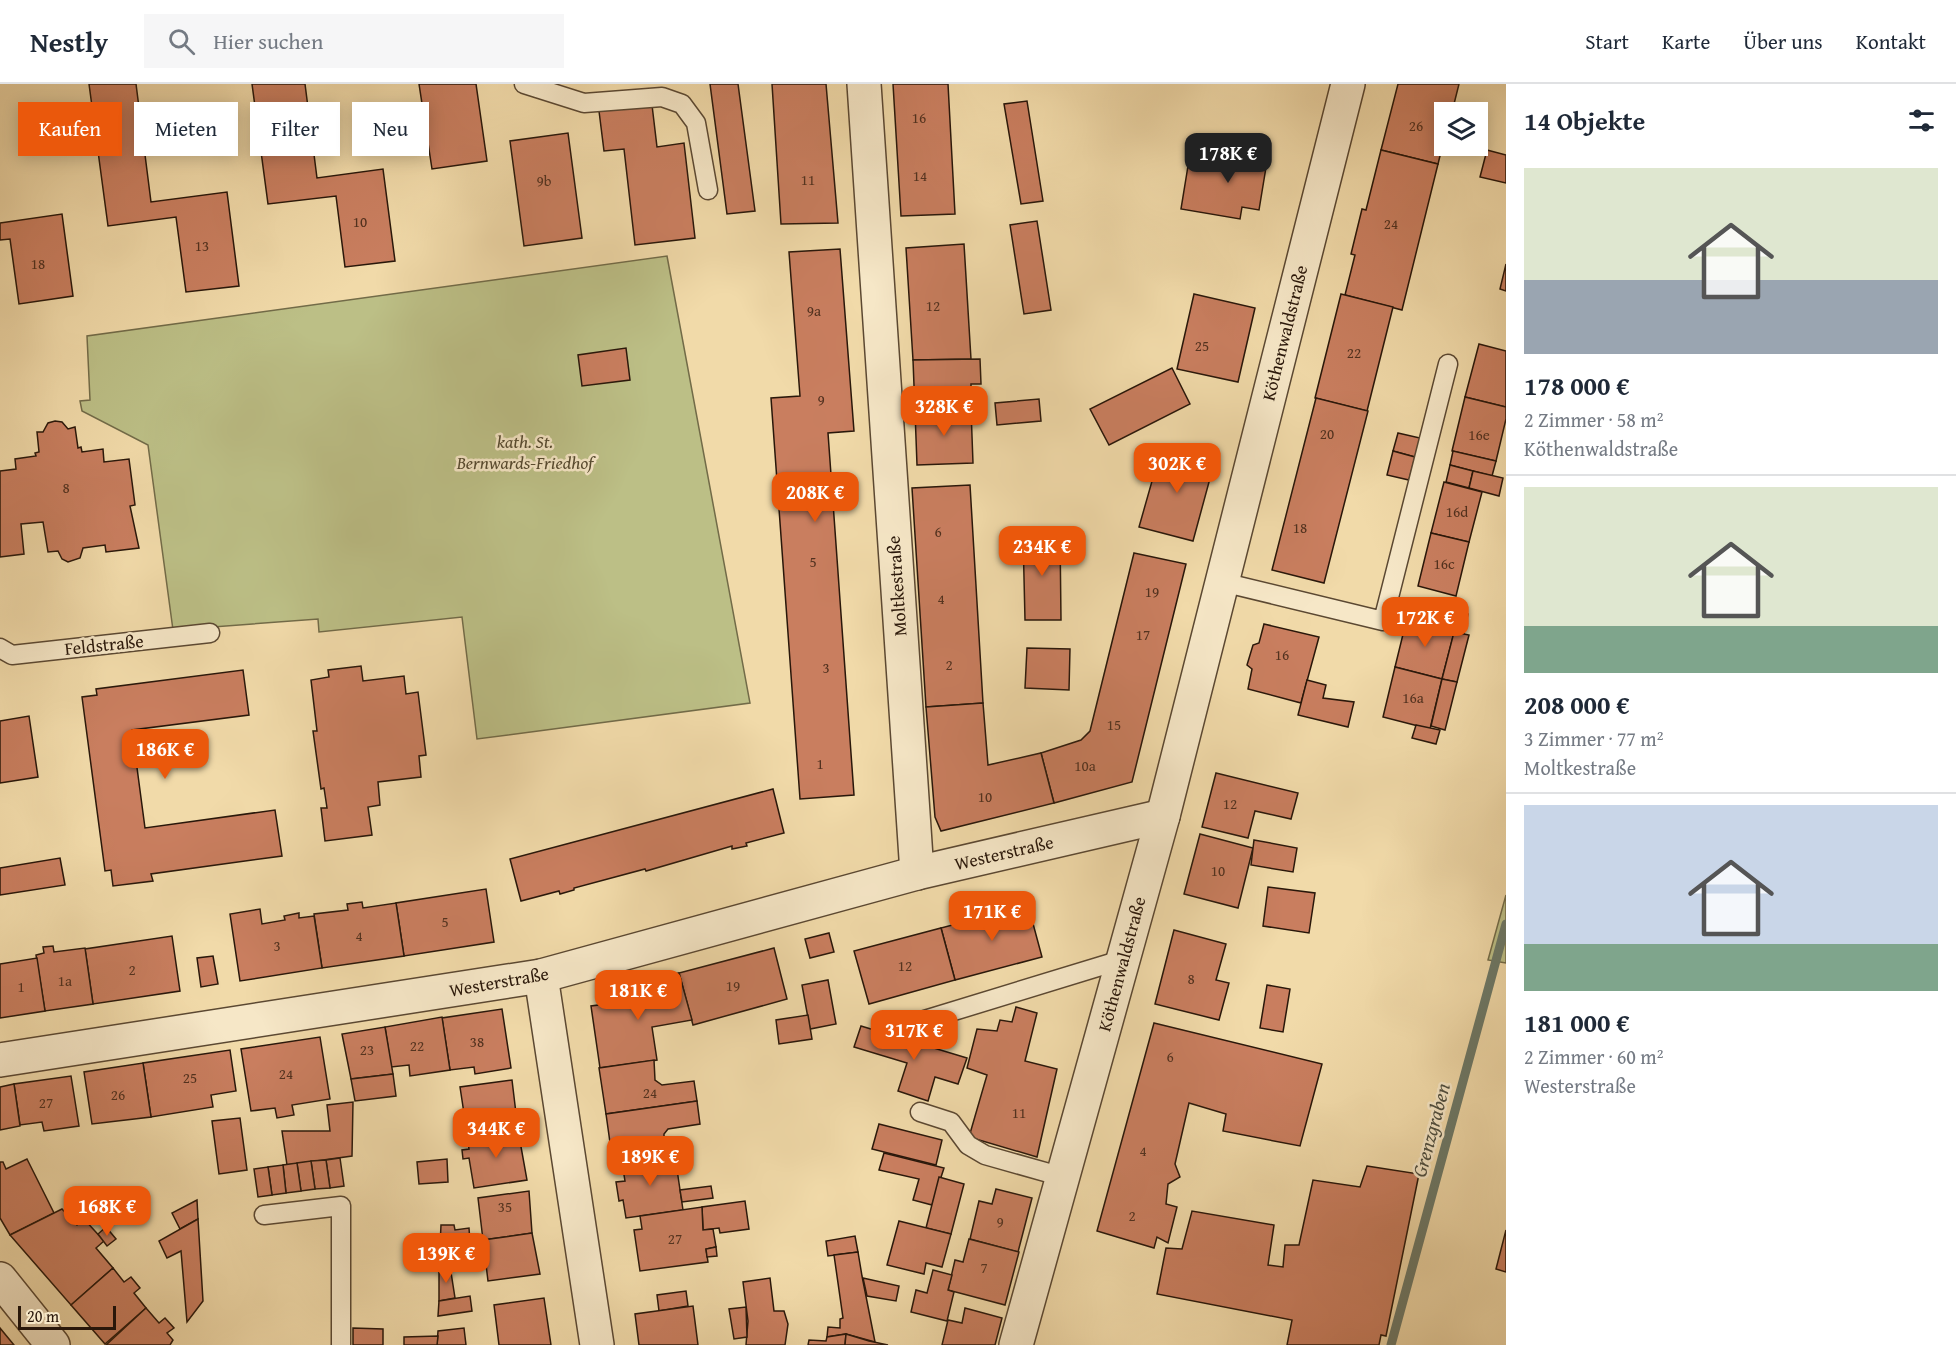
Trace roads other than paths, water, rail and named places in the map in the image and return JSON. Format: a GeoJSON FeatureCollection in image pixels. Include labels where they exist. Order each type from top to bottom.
{"type":"FeatureCollection","features":[{"type":"Feature","properties":{"kind":"street","name":"Moltkestraße"},"geometry":{"type":"LineString","coordinates":[[864,84],[917,873]]}},
{"type":"Feature","properties":{"kind":"street","name":"Köthenwaldstraße"},"geometry":{"type":"LineString","coordinates":[[1016,1345],[1163,816],[1348,84]]}},
{"type":"Feature","properties":{"kind":"street","name":"Westerstraße"},"geometry":{"type":"LineString","coordinates":[[0,1060],[542,976],[917,873],[1163,816]]}},
{"type":"Feature","properties":{"kind":"street"},"geometry":{"type":"LineString","coordinates":[[542,976],[597,1345]]}},
{"type":"Feature","properties":{"kind":"street"},"geometry":{"type":"LineString","coordinates":[[0,1279],[53,1345]]}},
{"type":"Feature","properties":{"kind":"lane"},"geometry":{"type":"LineString","coordinates":[[524,84],[584,103],[662,97],[682,104],[696,123],[708,190]]}},
{"type":"Feature","properties":{"kind":"lane"},"geometry":{"type":"LineString","coordinates":[[1222,582],[1383,621],[1448,364]]}},
{"type":"Feature","properties":{"kind":"lane","name":"Feldstraße"},"geometry":{"type":"LineString","coordinates":[[0,648],[12,655],[210,633]]}},
{"type":"Feature","properties":{"kind":"lane"},"geometry":{"type":"LineString","coordinates":[[921,1021],[1124,959]]}},
{"type":"Feature","properties":{"kind":"lane"},"geometry":{"type":"LineString","coordinates":[[920,1112],[951,1122],[968,1145],[985,1155],[1063,1177]]}},
{"type":"Feature","properties":{"kind":"lane"},"geometry":{"type":"LineString","coordinates":[[264,1215],[341,1206],[341,1345]]}},
{"type":"Feature","properties":{"kind":"waterway","name":"Grenzgraben"},"geometry":{"type":"LineString","coordinates":[[1391,1345],[1506,924]]}},
{"type":"Feature","properties":{"kind":"park label","name":"kath. St. Bernwards-Friedhof"},"geometry":{"type":"Point","coordinates":[525,452]}}]}
